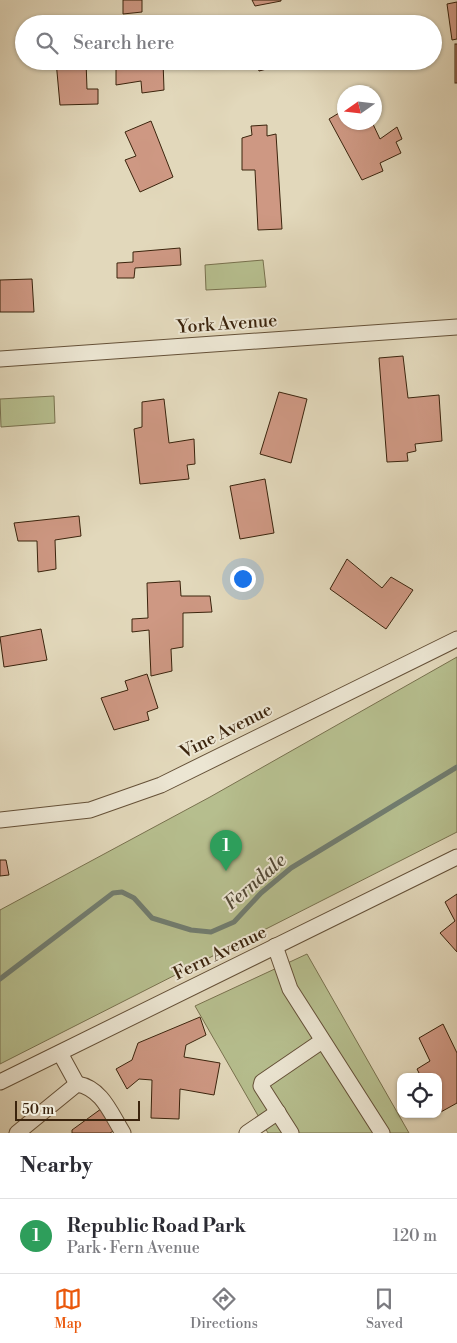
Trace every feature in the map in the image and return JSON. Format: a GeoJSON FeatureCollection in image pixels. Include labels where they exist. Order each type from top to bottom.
{"type":"FeatureCollection","features":[{"type":"Feature","properties":{"kind":"street","name":"York Avenue"},"geometry":{"type":"LineString","coordinates":[[0,359],[457,327]]}},
{"type":"Feature","properties":{"kind":"street","name":"Vine Avenue"},"geometry":{"type":"LineString","coordinates":[[0,820],[90,810],[131,797],[161,785],[457,639]]}},
{"type":"Feature","properties":{"kind":"street","name":"Fern Avenue"},"geometry":{"type":"LineString","coordinates":[[0,1082],[457,857]]}},
{"type":"Feature","properties":{"kind":"street"},"geometry":{"type":"LineString","coordinates":[[276,946],[290,989],[382,1133]]}},
{"type":"Feature","properties":{"kind":"street"},"geometry":{"type":"LineString","coordinates":[[291,1133],[262,1086],[262,1082],[322,1041]]}},
{"type":"Feature","properties":{"kind":"street"},"geometry":{"type":"LineString","coordinates":[[60,1052],[77,1084]]}},
{"type":"Feature","properties":{"kind":"street"},"geometry":{"type":"LineString","coordinates":[[17,1133],[77,1084],[85,1085],[103,1099],[123,1133]]}},
{"type":"Feature","properties":{"kind":"street"},"geometry":{"type":"LineString","coordinates":[[247,1133],[278,1112]]}},
{"type":"Feature","properties":{"kind":"green space"},"geometry":{"type":"Polygon","coordinates":[[[263,260],[266,287],[206,290],[205,265],[263,260]]]}},
{"type":"Feature","properties":{"kind":"green space"},"geometry":{"type":"Polygon","coordinates":[[[54,396],[55,423],[1,427],[0,399],[54,396]]]}},
{"type":"Feature","properties":{"kind":"green space"},"geometry":{"type":"Polygon","coordinates":[[[457,657],[457,832],[0,1064],[0,910],[210,797],[457,657]]]}},
{"type":"Feature","properties":{"kind":"green space"},"geometry":{"type":"Polygon","coordinates":[[[307,954],[397,1112],[397,1118],[400,1118],[409,1133],[268,1133],[195,1006],[307,954]]]}},
{"type":"Feature","properties":{"kind":"building"},"geometry":{"type":"Polygon","coordinates":[[[123,0],[142,0],[142,12],[123,14],[123,0]]]}},
{"type":"Feature","properties":{"kind":"building"},"geometry":{"type":"Polygon","coordinates":[[[252,0],[281,0],[281,1],[255,6],[252,0]]]}},
{"type":"Feature","properties":{"kind":"building"},"geometry":{"type":"Polygon","coordinates":[[[457,2],[457,39],[452,40],[447,4],[457,2]]]}},
{"type":"Feature","properties":{"kind":"building"},"geometry":{"type":"Polygon","coordinates":[[[455,44],[457,44],[457,83],[455,83],[455,44]]]}},
{"type":"Feature","properties":{"kind":"building"},"geometry":{"type":"Polygon","coordinates":[[[57,70],[86,70],[87,89],[98,89],[98,104],[60,105],[57,70]]]}},
{"type":"Feature","properties":{"kind":"building"},"geometry":{"type":"Polygon","coordinates":[[[116,70],[163,70],[164,90],[142,93],[141,81],[116,85],[116,70]]]}},
{"type":"Feature","properties":{"kind":"building"},"geometry":{"type":"Polygon","coordinates":[[[337,114],[337,130],[376,130],[380,139],[397,127],[402,139],[396,142],[401,153],[380,163],[383,171],[362,180],[329,119],[337,114]]]}},
{"type":"Feature","properties":{"kind":"building"},"geometry":{"type":"Polygon","coordinates":[[[151,121],[173,177],[140,192],[125,160],[136,156],[125,132],[151,121]]]}},
{"type":"Feature","properties":{"kind":"building"},"geometry":{"type":"Polygon","coordinates":[[[267,125],[267,136],[276,134],[282,229],[258,230],[255,170],[242,170],[242,138],[252,135],[251,126],[267,125]]]}},
{"type":"Feature","properties":{"kind":"building"},"geometry":{"type":"Polygon","coordinates":[[[180,248],[181,265],[135,268],[134,278],[117,278],[117,263],[133,262],[133,252],[180,248]]]}},
{"type":"Feature","properties":{"kind":"building"},"geometry":{"type":"Polygon","coordinates":[[[32,279],[34,312],[0,312],[0,280],[32,279]]]}},
{"type":"Feature","properties":{"kind":"building"},"geometry":{"type":"Polygon","coordinates":[[[403,356],[408,398],[439,395],[442,441],[415,444],[416,451],[407,453],[408,461],[387,462],[379,358],[403,356]]]}},
{"type":"Feature","properties":{"kind":"building"},"geometry":{"type":"Polygon","coordinates":[[[279,392],[307,399],[291,463],[260,454],[279,392]]]}},
{"type":"Feature","properties":{"kind":"building"},"geometry":{"type":"Polygon","coordinates":[[[164,399],[169,443],[194,439],[195,464],[187,465],[189,479],[140,484],[134,429],[142,427],[142,402],[164,399]]]}},
{"type":"Feature","properties":{"kind":"building"},"geometry":{"type":"Polygon","coordinates":[[[265,479],[274,533],[240,539],[230,486],[265,479]]]}},
{"type":"Feature","properties":{"kind":"building"},"geometry":{"type":"Polygon","coordinates":[[[79,516],[81,536],[55,540],[56,569],[38,572],[37,541],[18,541],[14,523],[79,516]]]}},
{"type":"Feature","properties":{"kind":"building"},"geometry":{"type":"Polygon","coordinates":[[[347,559],[382,588],[391,577],[413,590],[386,629],[330,589],[347,559]]]}},
{"type":"Feature","properties":{"kind":"building"},"geometry":{"type":"Polygon","coordinates":[[[180,581],[181,596],[210,596],[212,612],[183,613],[183,647],[171,649],[172,671],[151,676],[149,630],[132,632],[132,619],[148,618],[147,583],[180,581]]]}},
{"type":"Feature","properties":{"kind":"building"},"geometry":{"type":"Polygon","coordinates":[[[41,629],[47,660],[4,667],[0,637],[41,629]]]}},
{"type":"Feature","properties":{"kind":"building"},"geometry":{"type":"Polygon","coordinates":[[[147,674],[158,708],[147,712],[149,720],[114,730],[101,698],[128,690],[125,681],[147,674]]]}},
{"type":"Feature","properties":{"kind":"building"},"geometry":{"type":"Polygon","coordinates":[[[0,860],[6,860],[9,875],[0,876],[0,860]]]}},
{"type":"Feature","properties":{"kind":"building"},"geometry":{"type":"Polygon","coordinates":[[[457,894],[457,952],[440,933],[455,921],[445,902],[457,894]]]}},
{"type":"Feature","properties":{"kind":"building"},"geometry":{"type":"Polygon","coordinates":[[[200,1017],[206,1035],[186,1045],[184,1057],[220,1063],[214,1095],[180,1089],[179,1119],[151,1118],[152,1080],[139,1079],[127,1089],[116,1069],[132,1060],[138,1043],[200,1017]]]}},
{"type":"Feature","properties":{"kind":"building"},"geometry":{"type":"Polygon","coordinates":[[[443,1024],[457,1053],[457,1103],[442,1111],[442,1073],[419,1073],[417,1069],[430,1061],[419,1038],[443,1024]]]}},
{"type":"Feature","properties":{"kind":"building"},"geometry":{"type":"Polygon","coordinates":[[[105,1106],[115,1130],[110,1133],[72,1133],[72,1130],[105,1106]]]}},
{"type":"Feature","properties":{"kind":"waterway","name":"Ferndale"},"geometry":{"type":"LineString","coordinates":[[0,979],[113,893],[122,892],[134,898],[152,918],[191,930],[211,932],[234,922],[261,893],[291,868],[457,767]]}},
{"type":"Feature","properties":{"kind":"place","name":"Republic Road Park"},"geometry":{"type":"Point","coordinates":[226,871]}}]}
